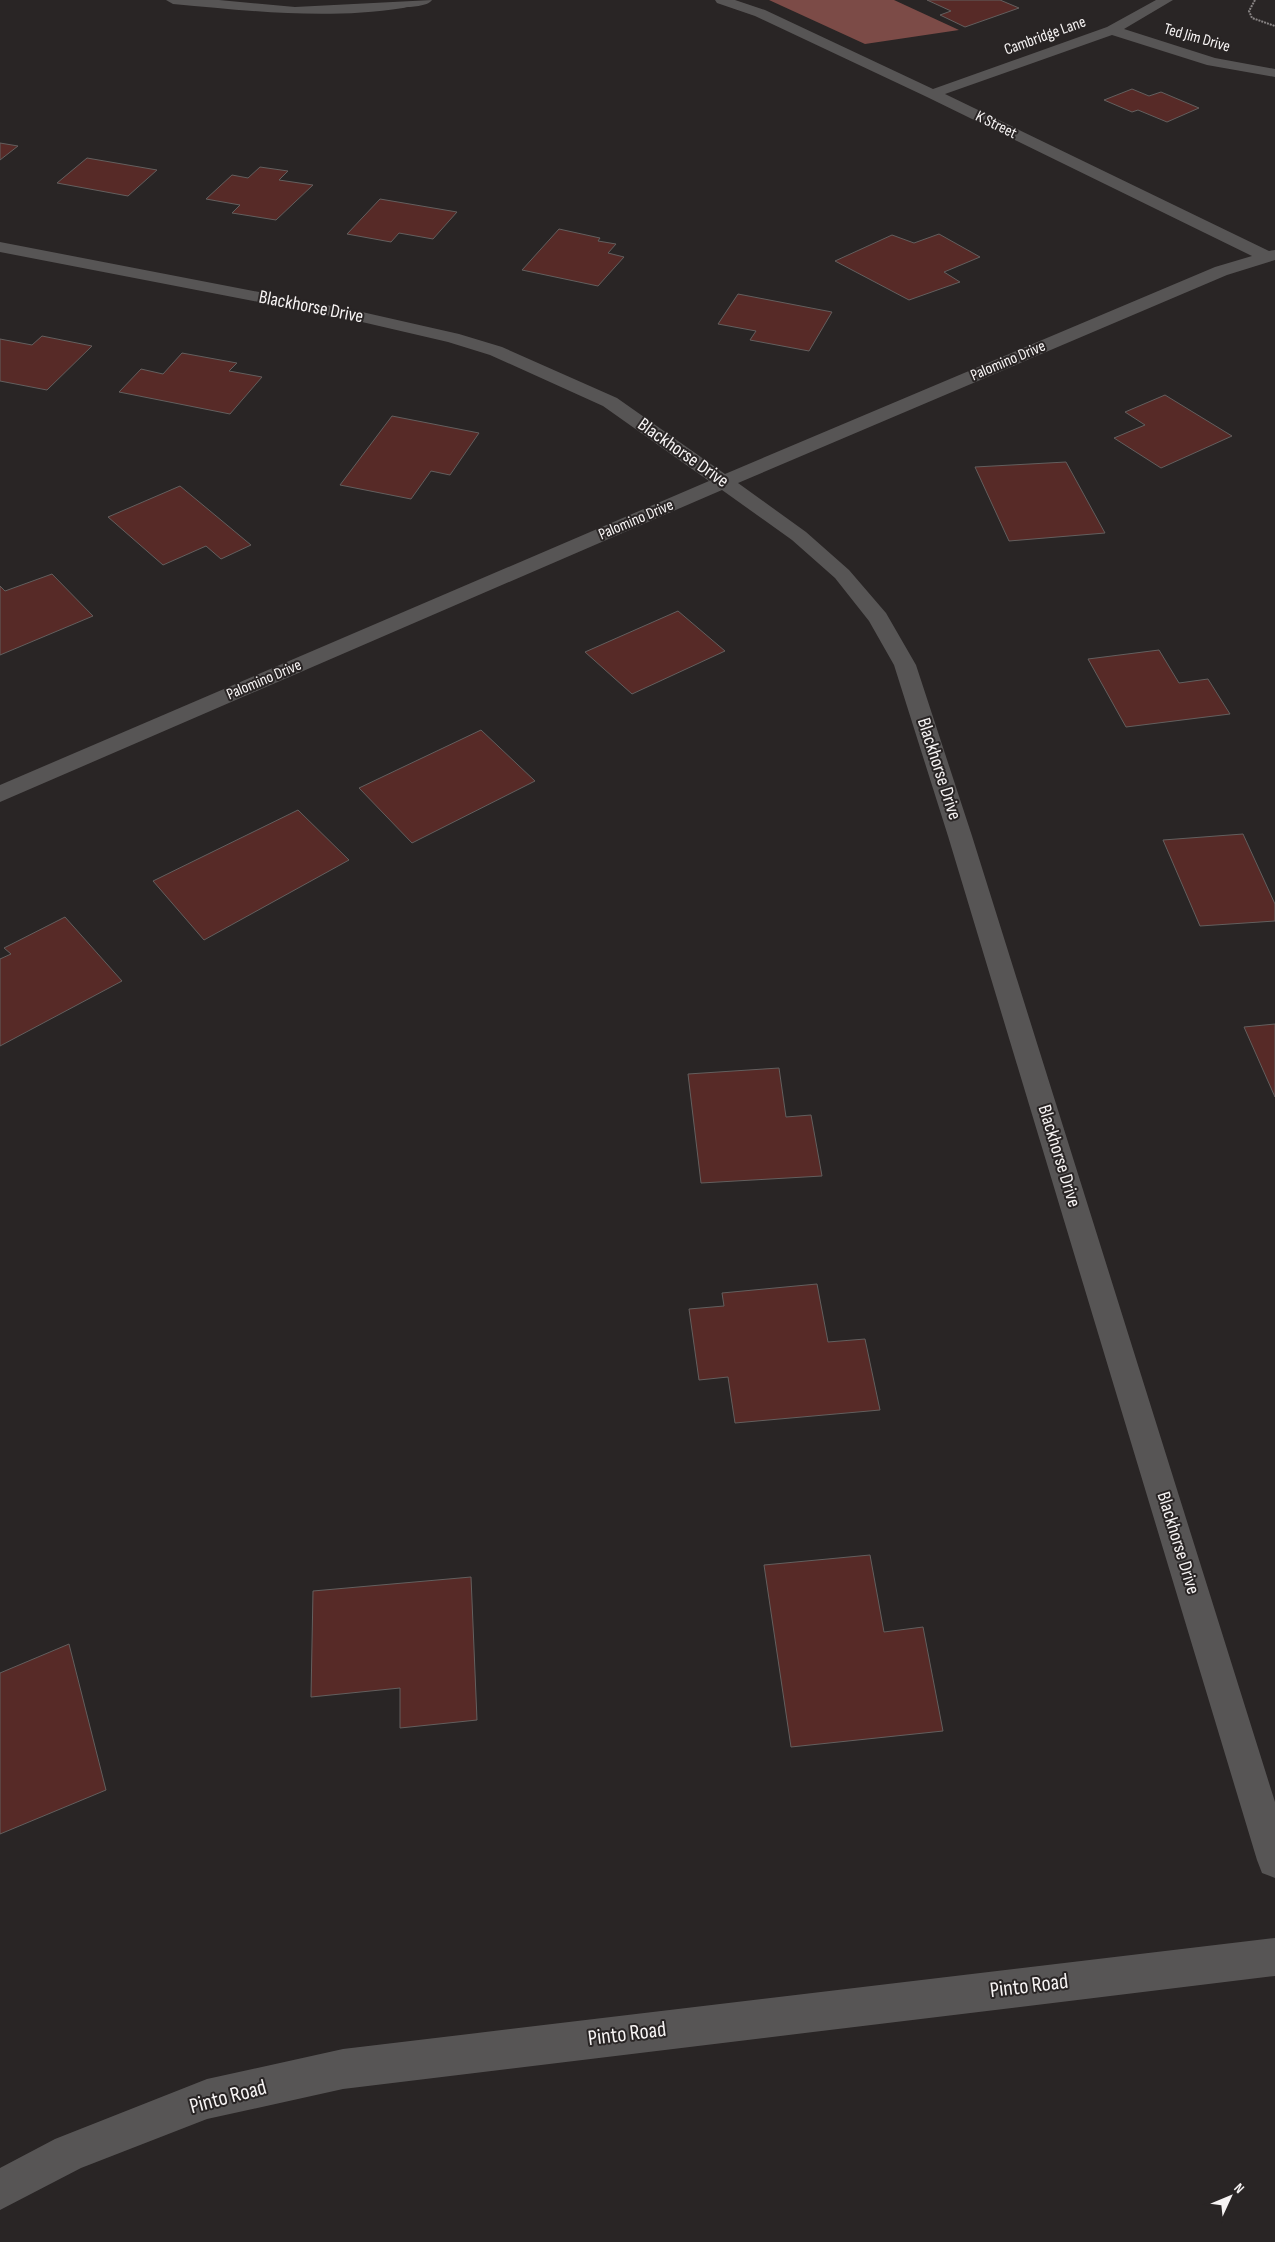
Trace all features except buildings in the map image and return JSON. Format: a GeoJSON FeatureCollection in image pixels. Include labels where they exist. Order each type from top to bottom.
{"type":"FeatureCollection","features":[{"type":"Feature","properties":{"kind":"street"},"geometry":{"type":"LineString","coordinates":[[173,0],[295,11],[380,7],[426,0]]}},
{"type":"Feature","properties":{"kind":"street","name":"K Street"},"geometry":{"type":"LineString","coordinates":[[722,0],[760,13],[1271,256]]}},
{"type":"Feature","properties":{"kind":"street","name":"Cambridge Lane"},"geometry":{"type":"LineString","coordinates":[[932,94],[1112,30],[1166,0]]}},
{"type":"Feature","properties":{"kind":"street"},"geometry":{"type":"LineString","coordinates":[[1132,4],[1149,10]]}},
{"type":"Feature","properties":{"kind":"street","name":"Ted Jim Drive"},"geometry":{"type":"LineString","coordinates":[[1112,30],[1197,58],[1247,70],[1275,73]]}},
{"type":"Feature","properties":{"kind":"street","name":"Blackhorse Drive"},"geometry":{"type":"LineString","coordinates":[[0,247],[362,317],[453,338],[496,351],[538,368],[610,402],[799,536],[842,574],[878,618],[905,665],[960,836],[1275,1860]]}},
{"type":"Feature","properties":{"kind":"street","name":"Palomino Drive"},"geometry":{"type":"LineString","coordinates":[[0,794],[724,482],[1221,271],[1271,256]]}},
{"type":"Feature","properties":{"kind":"street","name":"Pinto Road"},"geometry":{"type":"LineString","coordinates":[[0,2190],[69,2153],[207,2099],[343,2069],[1275,1957]]}},
{"type":"Feature","properties":{"kind":"path"},"geometry":{"type":"LineString","coordinates":[[1255,0],[1249,11],[1252,18],[1275,26]]}},
{"type":"Feature","properties":{"kind":"shaded area"},"geometry":{"type":"Polygon","coordinates":[[[769,0],[894,0],[959,30],[865,44],[769,0]]]}}]}
